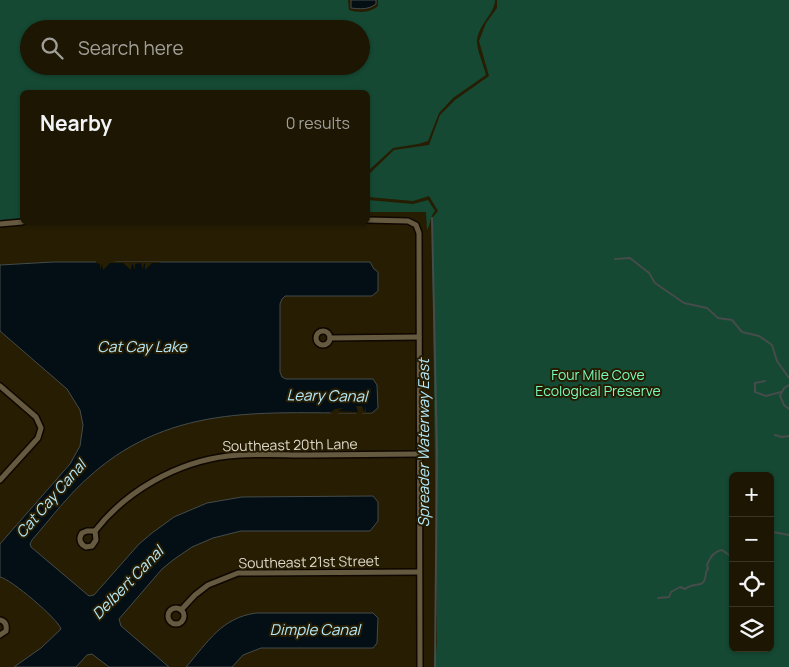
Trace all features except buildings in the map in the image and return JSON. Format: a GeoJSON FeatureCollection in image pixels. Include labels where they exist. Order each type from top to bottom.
{"type":"FeatureCollection","features":[{"type":"Feature","properties":{"kind":"street"},"geometry":{"type":"LineString","coordinates":[[370,220],[405,220],[414,223],[418,227],[419,233],[420,667]]}},
{"type":"Feature","properties":{"kind":"street"},"geometry":{"type":"LineString","coordinates":[[0,224],[20,222]]}},
{"type":"Feature","properties":{"kind":"street"},"geometry":{"type":"LineString","coordinates":[[330,338],[419,337]]}},
{"type":"Feature","properties":{"kind":"street"},"geometry":{"type":"LineString","coordinates":[[0,386],[34,415],[40,422],[41,428],[38,438],[0,480]]}},
{"type":"Feature","properties":{"kind":"street","name":"Southeast 20th Lane"},"geometry":{"type":"LineString","coordinates":[[95,531],[118,507],[148,485],[180,469],[211,459],[249,455],[419,454]]}},
{"type":"Feature","properties":{"kind":"street","name":"Southeast 21st Street"},"geometry":{"type":"LineString","coordinates":[[182,610],[195,595],[208,585],[238,573],[419,572]]}},
{"type":"Feature","properties":{"kind":"street"},"geometry":{"type":"LineString","coordinates":[[0,620],[4,622],[6,630],[0,635]]}},
{"type":"Feature","properties":{"kind":"green space"},"geometry":{"type":"Polygon","coordinates":[[[0,0],[348,0],[349,10],[360,12],[368,11],[378,6],[378,0],[495,0],[478,34],[477,40],[486,75],[453,98],[439,113],[428,141],[393,148],[370,169],[370,90],[20,90],[20,223],[0,224],[0,0]]]}},
{"type":"Feature","properties":{"kind":"green space","name":"Four Mile Cove Ecological Preserve"},"geometry":{"type":"Polygon","coordinates":[[[497,0],[789,0],[789,667],[435,667],[437,641],[432,218],[438,211],[429,196],[413,201],[370,197],[370,173],[394,150],[429,145],[440,115],[455,100],[489,76],[479,41],[486,23],[497,8],[497,0]]]}},
{"type":"Feature","properties":{"kind":"green space"},"geometry":{"type":"Polygon","coordinates":[[[370,200],[413,204],[428,200],[435,211],[427,230],[426,212],[370,212],[370,200]]]}},
{"type":"Feature","properties":{"kind":"water"},"geometry":{"type":"Polygon","coordinates":[[[351,0],[376,0],[376,4],[361,9],[351,8],[351,0]]]}},
{"type":"Feature","properties":{"kind":"water"},"geometry":{"type":"Polygon","coordinates":[[[53,262],[370,262],[378,272],[378,291],[372,296],[285,296],[280,304],[280,372],[282,377],[286,379],[373,379],[377,385],[378,408],[372,413],[296,413],[224,417],[190,423],[156,434],[123,451],[91,475],[68,498],[32,540],[31,547],[89,596],[94,595],[139,544],[152,533],[174,517],[207,503],[242,497],[373,496],[378,502],[378,521],[370,531],[241,531],[213,538],[192,547],[173,560],[162,569],[119,619],[121,626],[169,667],[109,667],[92,654],[87,655],[76,667],[14,667],[41,648],[61,629],[52,617],[34,600],[6,579],[0,577],[0,544],[70,464],[80,446],[83,425],[80,410],[67,389],[0,331],[0,265],[53,262]]]}},
{"type":"Feature","properties":{"kind":"water","name":"Dimple Canal"},"geometry":{"type":"Polygon","coordinates":[[[256,613],[373,613],[378,618],[377,643],[373,648],[261,648],[243,655],[232,667],[186,667],[216,632],[233,620],[256,613]]]}},
{"type":"Feature","properties":{"kind":"pier"},"geometry":{"type":"Polygon","coordinates":[[[96,260],[160,263],[152,263],[145,270],[144,263],[143,270],[141,263],[135,264],[135,270],[132,263],[131,270],[123,263],[110,263],[103,270],[102,264],[100,270],[100,264],[96,263],[96,260]]]}},
{"type":"Feature","properties":{"kind":"pier"},"geometry":{"type":"Polygon","coordinates":[[[356,406],[362,406],[364,412],[366,406],[366,412],[372,413],[362,413],[362,416],[356,416],[356,413],[338,413],[338,416],[333,416],[330,413],[335,409],[344,408],[338,411],[358,412],[356,406]]]}},
{"type":"Feature","properties":{"kind":"waterway","name":"Spreader Waterway East"},"geometry":{"type":"LineString","coordinates":[[432,218],[437,453],[435,667]]}},
{"type":"Feature","properties":{"kind":"waterway"},"geometry":{"type":"LineString","coordinates":[[615,259],[630,258],[649,273],[655,283],[684,303],[707,308],[718,318],[732,320],[742,332],[759,336],[772,345],[777,361],[789,378]]}},
{"type":"Feature","properties":{"kind":"waterway"},"geometry":{"type":"LineString","coordinates":[[765,381],[755,383],[755,392],[766,396],[781,392]]}},
{"type":"Feature","properties":{"kind":"waterway"},"geometry":{"type":"LineString","coordinates":[[789,385],[784,388],[780,396],[784,405],[789,409]]}},
{"type":"Feature","properties":{"kind":"waterway"},"geometry":{"type":"LineString","coordinates":[[775,435],[789,436]]}},
{"type":"Feature","properties":{"kind":"waterway"},"geometry":{"type":"LineString","coordinates":[[774,532],[789,535]]}},
{"type":"Feature","properties":{"kind":"waterway"},"geometry":{"type":"LineString","coordinates":[[658,598],[669,597],[671,592],[680,587],[685,589],[689,586],[702,584],[708,569],[708,562],[713,555],[722,550],[729,555]]}},
{"type":"Feature","properties":{"kind":"water label","name":"Cat Cay Lake"},"geometry":{"type":"Point","coordinates":[142,347]}},
{"type":"Feature","properties":{"kind":"water label","name":"Leary Canal"},"geometry":{"type":"Point","coordinates":[327,396]}},
{"type":"Feature","properties":{"kind":"water label","name":"Cat Cay Canal"},"geometry":{"type":"Point","coordinates":[51,499]}},
{"type":"Feature","properties":{"kind":"water label","name":"Delbert Canal"},"geometry":{"type":"Point","coordinates":[128,583]}}]}
